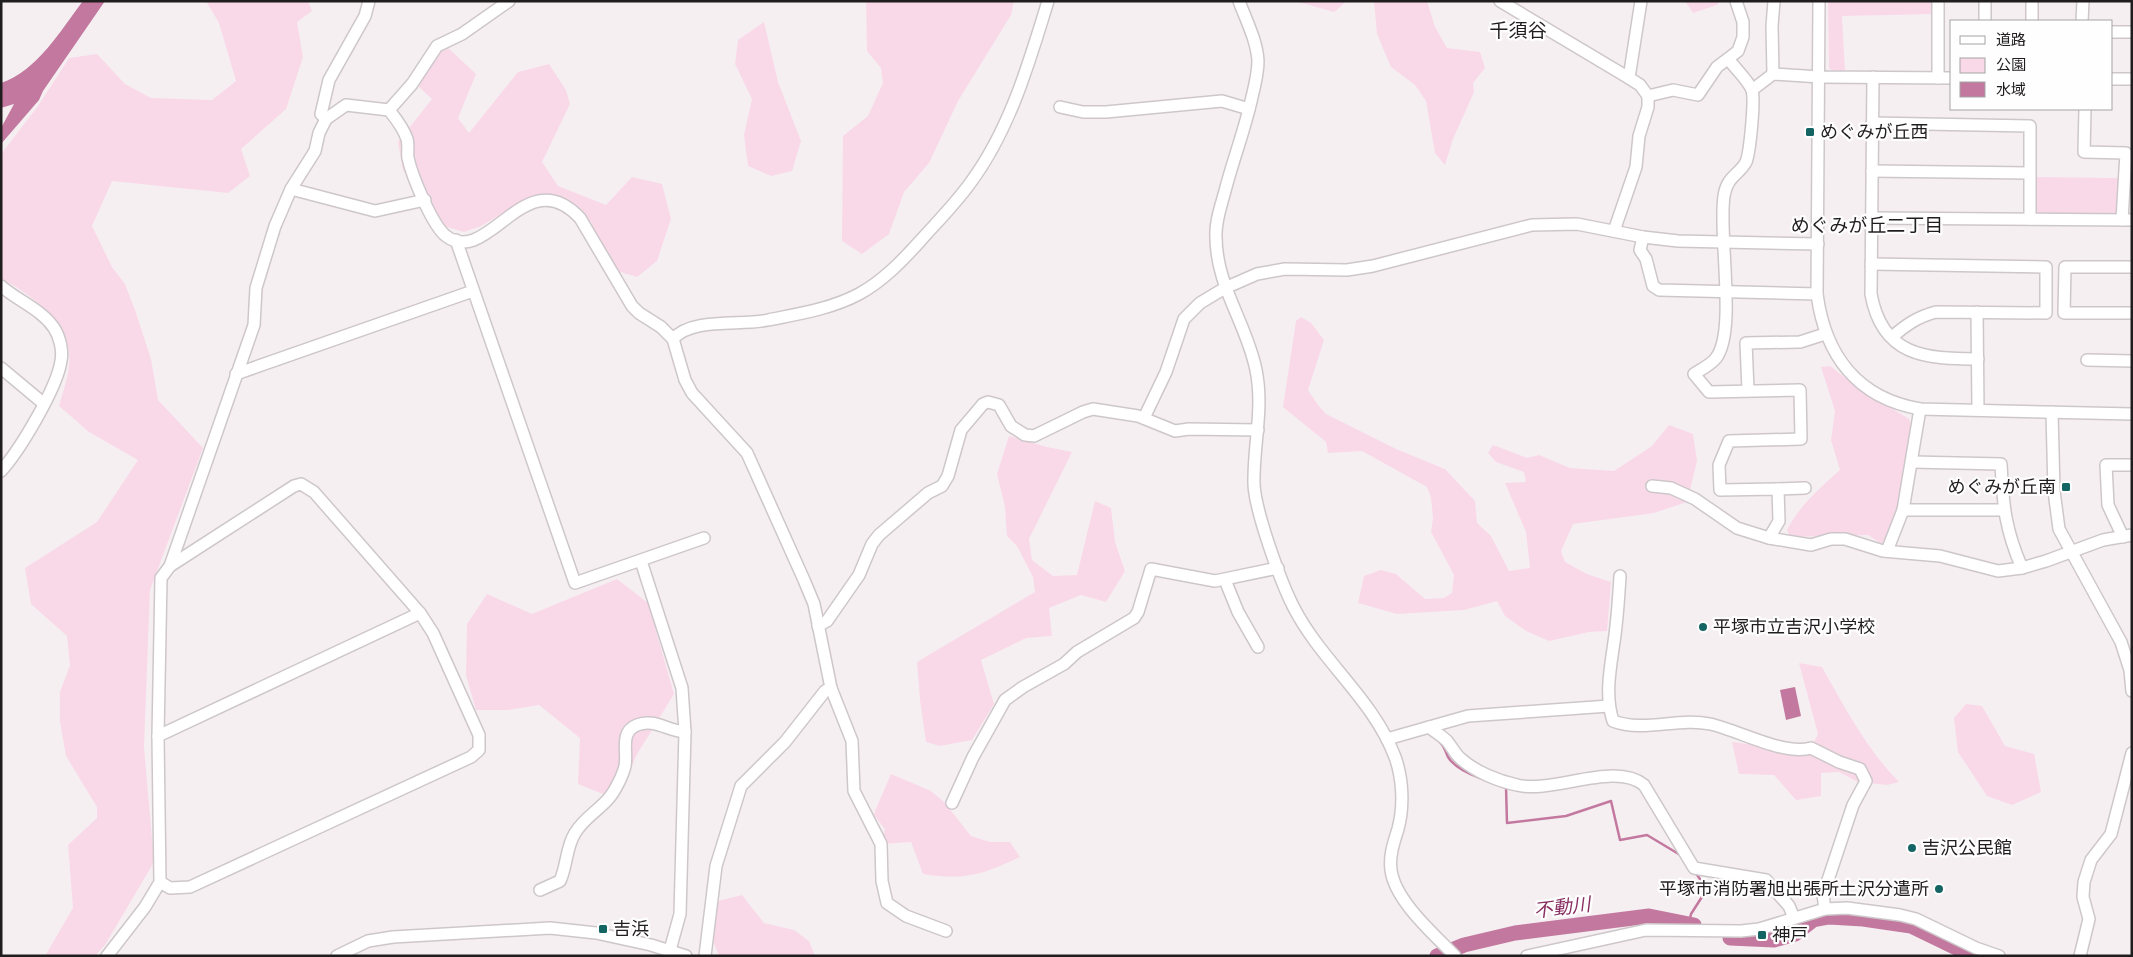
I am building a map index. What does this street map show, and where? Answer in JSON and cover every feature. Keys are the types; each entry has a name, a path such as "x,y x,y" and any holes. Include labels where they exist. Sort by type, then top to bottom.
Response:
{"street":[{"path":"326,119 322,114 329,80 365,16 369,1"},
{"path":"388,110 412,84 438,46 462,34 509,1"},
{"path":"673,339 679,332 708,324 746,324 804,313 837,303 870,288 889,272 948,210 985,160 1017,94 1035,47 1048,1"},
{"path":"1240,1 1253,38 1258,60 1249,109 1220,208 1215,236 1220,272 1256,369 1260,392 1254,488 1285,589 1299,616 1313,638 1368,706 1387,739 1396,761 1402,786 1399,826 1391,850 1390,870 1404,900 1455,956"},
{"path":"1500,1 1640,85 1648,96 1648,107 1639,136 1636,167 1614,231"},
{"path":"1629,78 1641,1"},
{"path":"1648,96 1673,90 1698,94 1718,67 1738,51 1743,37 1743,22 1736,1"},
{"path":"1773,74 1772,26 1774,1"},
{"path":"1819,1 1820,77 1817,294 1825,334 1841,361 1858,382 1874,394 1899,406 1920,409 2132,414"},
{"path":"1938,1 1938,78"},
{"path":"1985,1 1985,20"},
{"path":"2032,1 2032,20"},
{"path":"2082,20 2083,1"},
{"path":"2113,32 2132,32"},
{"path":"1729,60 1752,90 1751,142 1745,164 1733,175 1726,187 1723,242 1726,292 1724,329 1720,350 1715,359 1694,374 1709,392 1800,390 1801,439 1729,441 1719,465 1720,490 1805,488"},
{"path":"1752,90 1773,74 1820,77 1950,78"},
{"path":"1873,77 1871,294 1874,310 1892,337 1902,346 1920,355 1937,360 1978,359"},
{"path":"2113,79 2132,79"},
{"path":"325,100 346,105 388,110 402,127 408,140 408,158 432,219 448,237 456,240 472,240 484,235 521,207 537,200 560,202 570,207 580,218 632,306 639,313 661,327 673,339 685,380 692,393 747,453 814,604 831,688 852,741 854,791 881,844 882,881 887,903 906,916 946,931"},
{"path":"1060,107 1083,112 1106,112 1222,101 1249,109"},
{"path":"107,956 145,907 160,882 158,736 161,578 170,566 254,325 256,288 275,226 291,189 315,150 319,133 326,119 346,105"},
{"path":"1871,218 2127,220 2128,173 2126,153 2084,152 2085,110"},
{"path":"1872,123 2030,126 2030,219"},
{"path":"1872,171 2029,173"},
{"path":"291,189 375,211 425,200"},
{"path":"1144,418 1166,372 1184,319 1200,303 1225,288 1257,274 1284,269 1347,270 1373,266 1532,225 1577,224 1643,237 1723,242 1818,244"},
{"path":"1643,237 1640,250 1646,259 1653,286 1659,290 1817,294"},
{"path":"456,240 575,583 704,538"},
{"path":"1871,264 2046,267 2046,313 1936,312 1910,322 1892,337"},
{"path":"2132,267 2064,267 2064,313 2132,313"},
{"path":"1,286 16,299 42,314 55,330 60,344 62,359 58,376 10,461 1,471"},
{"path":"236,374 473,291"},
{"path":"1978,312 1978,410"},
{"path":"1748,390 1746,344 1800,342 1825,334"},
{"path":"2087,360 2132,361"},
{"path":"1,368 43,403"},
{"path":"818,626 827,622 859,575 872,544 879,535 928,493 942,486 948,476 961,430 982,404 988,402 999,405 1011,426 1025,435 1034,436 1082,412 1093,409 1144,418 1175,431 1189,429 1258,430"},
{"path":"1887,551 1903,510 1920,409"},
{"path":"2052,412 2055,511 2059,529 2121,642 2130,670 2132,691"},
{"path":"1912,462 2001,464 2003,510 2011,542 2022,568"},
{"path":"1652,486 1672,488 1695,499 1737,528 1769,538 1811,544 1831,539 1844,539 1887,551 1940,556 1998,571 2022,568 2103,540 2127,536 2108,505 2106,465 2132,465"},
{"path":"160,882 170,888 190,887 471,757 479,750 479,735 433,633 420,613 314,492 301,484 294,486 170,566"},
{"path":"1769,538 1778,521 1778,490"},
{"path":"1903,510 2003,510"},
{"path":"641,561 682,688 685,732 680,914 670,950"},
{"path":"952,803 973,757 1005,700 1023,686 1064,664 1078,652 1134,618 1138,612 1151,570 1204,580 1225,580 1278,568"},
{"path":"1620,576 1609,676 1609,706 1613,721 1622,724 1708,724 1789,748 1804,750 1811,748 1839,762 1860,769 1866,781 1853,805 1823,894 1825,909"},
{"path":"1225,580 1238,612 1258,647"},
{"path":"158,736 420,613"},
{"path":"705,956 716,866 741,786 749,776 766,764 825,691 831,688"},
{"path":"1387,739 1468,716 1609,706"},
{"path":"540,890 560,881 566,870 573,836 582,821 610,797 625,766 625,736 631,728 648,723 660,724 673,731 685,732"},
{"path":"1429,726 1447,741 1459,758 1473,768 1516,785 1534,788 1606,777 1636,778 1644,785 1694,868 1766,880 1789,906 1794,918"},
{"path":"2080,956 2088,919 2083,897 2084,882 2091,860 2111,834 2132,753"},
{"path":"1527,956 1646,930 1741,931 1825,909 1847,908 1900,914 1996,955"},
{"path":"337,956 368,941 393,937 550,928 596,933 670,950 686,956"}],"green space":[{"path":"206,1 308,1 312,11 297,22 303,57 286,109 241,149 250,176 228,193 112,181 92,226 112,267 125,284 135,310 151,359 158,400 203,448 150,590 144,747 154,862 105,945 95,956 45,956 73,908 68,845 97,818 97,807 66,756 60,722 60,692 70,665 67,636 31,604 25,568 97,522 138,460 89,432 59,406 69,361 68,346 64,336 58,325 41,306 21,290 1,279 1,154 38,106 69,58 97,54 125,84 151,98 212,100 236,81 219,23"},
{"path":"866,1 1014,1 1011,15 958,101 929,163 904,192 889,234 862,254 842,241 843,136 868,116 883,83 881,68 867,51"},
{"path":"1295,1 1347,1 1334,12"},
{"path":"1374,1 1427,1 1435,27 1447,48 1480,52 1485,68 1473,83 1474,92 1453,139 1445,165 1435,153 1426,101 1415,85 1391,67 1377,34"},
{"path":"1685,1 1720,1 1717,5 1693,13"},
{"path":"1828,1 1933,1 1934,14 1842,16 1845,72 1834,72 1829,68"},
{"path":"764,22 778,82 801,141 792,171 771,176 748,166 744,135 752,99 735,64 738,40"},
{"path":"446,46 476,74 458,118 469,133 518,72 549,64 566,90 570,104 542,162 558,186 606,205 632,177 662,184 671,219 657,261 637,277 607,268 591,222 551,195 527,199 481,226 464,232 444,226 403,170 398,142 432,99 419,87 432,52"},
{"path":"2035,177 2119,178 2118,211 2114,215 2039,215 2035,210"},
{"path":"1301,317 1311,323 1324,340 1308,390 1318,405 1326,414 1396,449 1445,469 1475,501 1477,523 1491,536 1509,571 1530,568 1526,532 1505,483 1526,482 1524,472 1496,462 1488,453 1493,445 1527,458 1539,455 1570,468 1614,471 1652,446 1669,425 1693,434 1697,461 1687,502 1654,513 1573,524 1561,551 1565,562 1587,574 1611,582 1607,631 1589,632 1549,641 1526,631 1505,616 1497,601 1464,610 1397,614 1358,603 1364,576 1381,570 1396,574 1425,599 1444,598 1452,593 1454,575 1431,532 1433,518 1431,498 1427,487 1362,451 1328,453 1326,442 1283,407 1296,321"},
{"path":"1830,366 1861,390 1909,419 1913,432 1899,506 1882,544 1868,535 1790,537 1787,530 1804,505 1840,470 1831,440 1835,411 1821,367"},
{"path":"1009,436 1072,452 1029,539 1032,560 1053,576 1077,575 1095,501 1111,508 1115,542 1125,571 1106,602 1081,595 1049,608 1052,636 1026,638 981,660 994,704 972,740 940,746 926,742 917,662 1035,592 1033,577 1017,546 1007,536 1005,507 997,474"},
{"path":"617,579 648,603 674,694 636,756 625,783 613,798 578,784 580,738 539,705 508,710 476,710 466,675 467,624 487,594 532,614"},
{"path":"1799,663 1822,667 1866,741 1899,782 1887,785 1858,782 1839,772 1821,773 1821,796 1796,800 1774,775 1739,774 1732,742 1809,752 1818,734"},
{"path":"1966,704 1982,706 2005,746 2034,754 2041,792 2012,805 1987,796 1958,752 1954,718"},
{"path":"891,774 931,791 944,802 971,836 990,842 1010,842 1020,857 984,872 962,876 951,877 923,874 911,842 881,844 885,829 874,815"},
{"path":"742,895 764,923 794,930 809,941 815,956 719,956 712,938 718,901"}],"water":[{"path":"83,1 105,1 43,91 39,100 1,144 1,128 14,104 1,108 1,83 26,69 37,59 57,37"},
{"path":"1795,687 1801,716 1786,720 1780,690"}],"waterway":[{"path":"1440,742 1454,764 1480,778"},
{"path":"1506,787 1507,823 1566,816 1611,801 1620,840 1647,835 1682,856"},
{"path":"1689,923 1691,914 1707,889 1695,872"},
{"name":"不動川","path":"1437,956 1464,945 1515,933 1649,916 1694,925"},
{"name":"不動川","path":"1730,938 1774,940 1795,934 1813,920 1829,917 1863,919 1911,926 1973,956"}],"place":[{"name":"めぐみが丘西","path":"1810,132"},
{"name":"めぐみが丘南","path":"2066,487"},
{"name":"平塚市立吉沢小学校","path":"1703,627"},
{"name":"吉沢公民館","path":"1912,848"},
{"name":"平塚市消防署旭出張所土沢分遣所","path":"1939,889"},
{"name":"吉浜","path":"603,929"},
{"name":"神戸","path":"1762,935"}],"district":[{"name":"千須谷","path":"1518,30"},
{"name":"めぐみが丘二丁目","path":"1867,225"}]}
